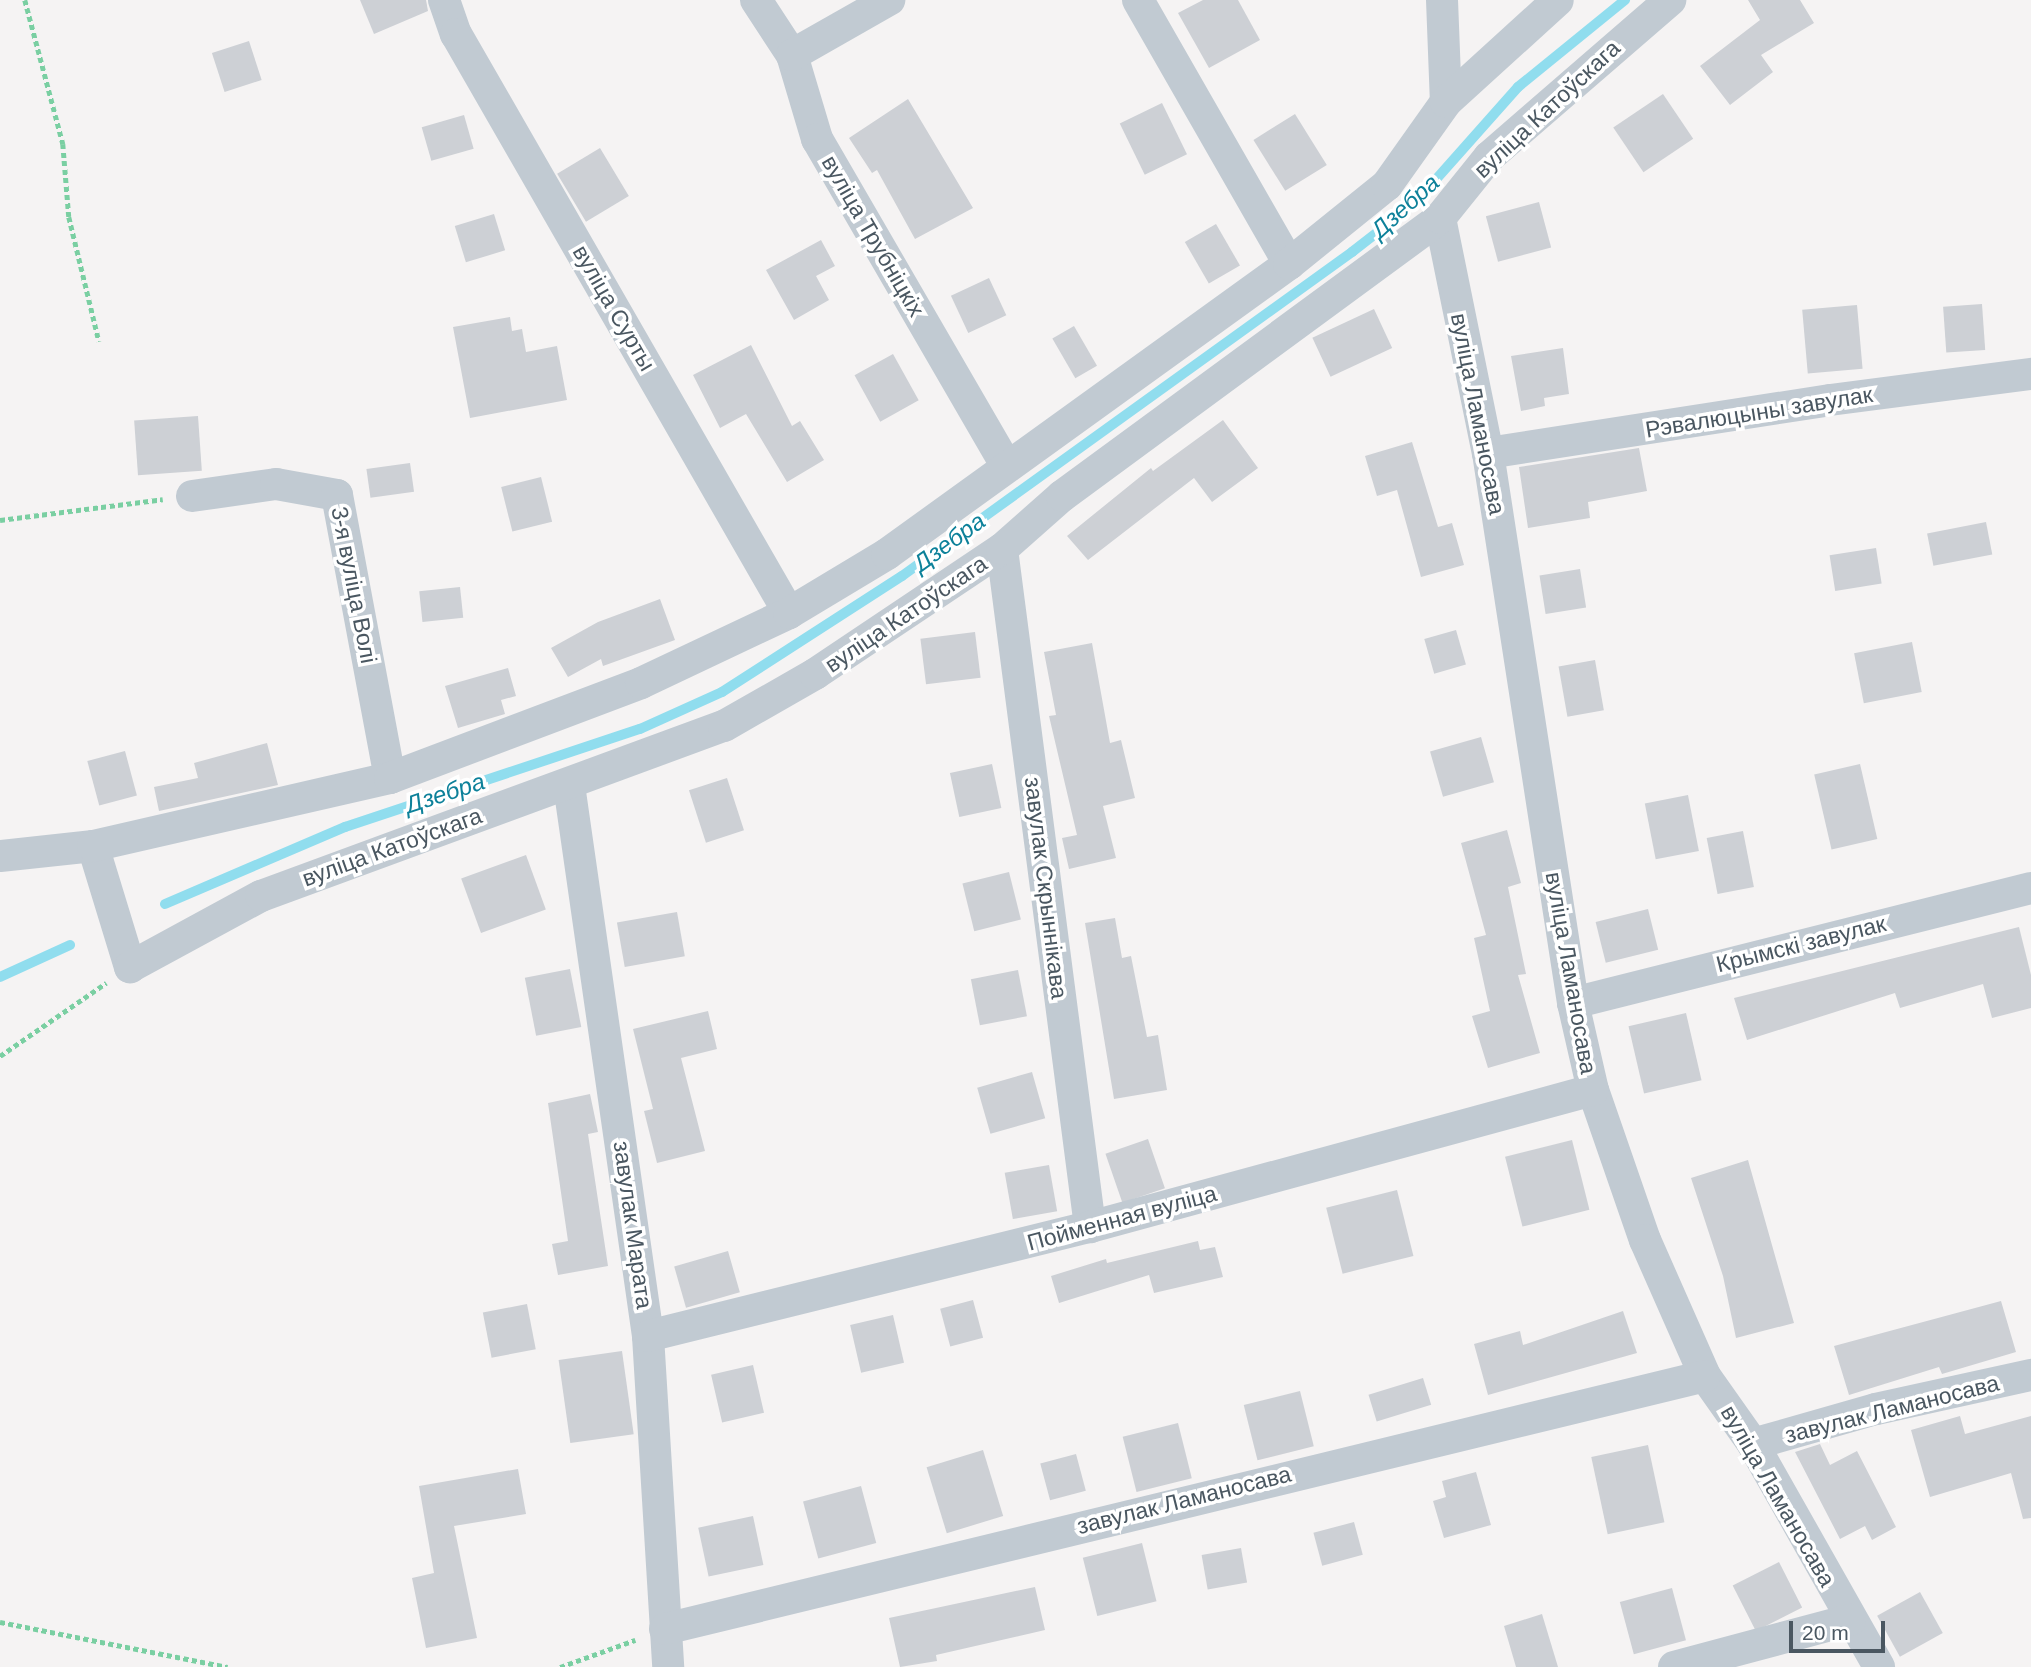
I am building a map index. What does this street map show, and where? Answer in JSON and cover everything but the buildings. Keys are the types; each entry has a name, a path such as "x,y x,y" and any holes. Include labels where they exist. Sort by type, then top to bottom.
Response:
{"street":[{"name":"вуліца Сурты","path":"444,0 456,34 789,613"},
{"name":"вуліца Трубніцкіх","path":"756,0 792,55 817,139 1006,465"},
{"path":"792,55 889,0"},
{"path":"1139,0 1289,264"},
{"path":"1442,0 1446,102"},
{"path":"0,856 93,846 390,778 641,683 789,613 887,554 1006,465 1289,264 1387,185 1446,102 1559,0"},
{"name":"вуліца Катоўскага","path":"130,967 261,896 408,839 569,785 724,726 815,674 1002,549 1062,496 1440,218 1489,157 1670,0"},
{"name":"вуліца Ламаносава","path":"1440,218 1488,453 1573,1003 1593,1090 1645,1240 1704,1376 1753,1444 1850,1620 1879,1667"},
{"name":"Рэвалюцыны завулак","path":"1488,453 1830,400 2031,374"},
{"name":"3-я вуліца Волі","path":"192,496 276,484 337,495 390,778"},
{"name":"завулак Скрыннікава","path":"1002,549 1090,1227"},
{"name":"завулак Марата","path":"569,785 648,1336 668,1667"},
{"path":"93,846 130,967"},
{"name":"Крымскі завулак","path":"1573,1003 2031,888"},
{"name":"Пойменная вуліца","path":"648,1336 1090,1227 1593,1090"},
{"name":"завулак Ламаносава","path":"1753,1444 1876,1409 2031,1375"},
{"name":"завулак Ламаносава","path":"665,1629 1704,1376"},
{"path":"1674,1667 1850,1620"}],"path":[{"path":"24,0 63,144 69,217 99,341"},
{"path":"0,520 192,496"},
{"path":"0,1056 130,967"},
{"path":"0,1622 228,1667"},
{"path":"560,1667 665,1629"}],"waterway":[{"name":"Дзебра","path":"165,904 345,827 640,729 722,692 902,576 1352,252 1415,203 1518,87 1625,0"},
{"name":"Дзебра","path":"0,977 70,945"}]}
